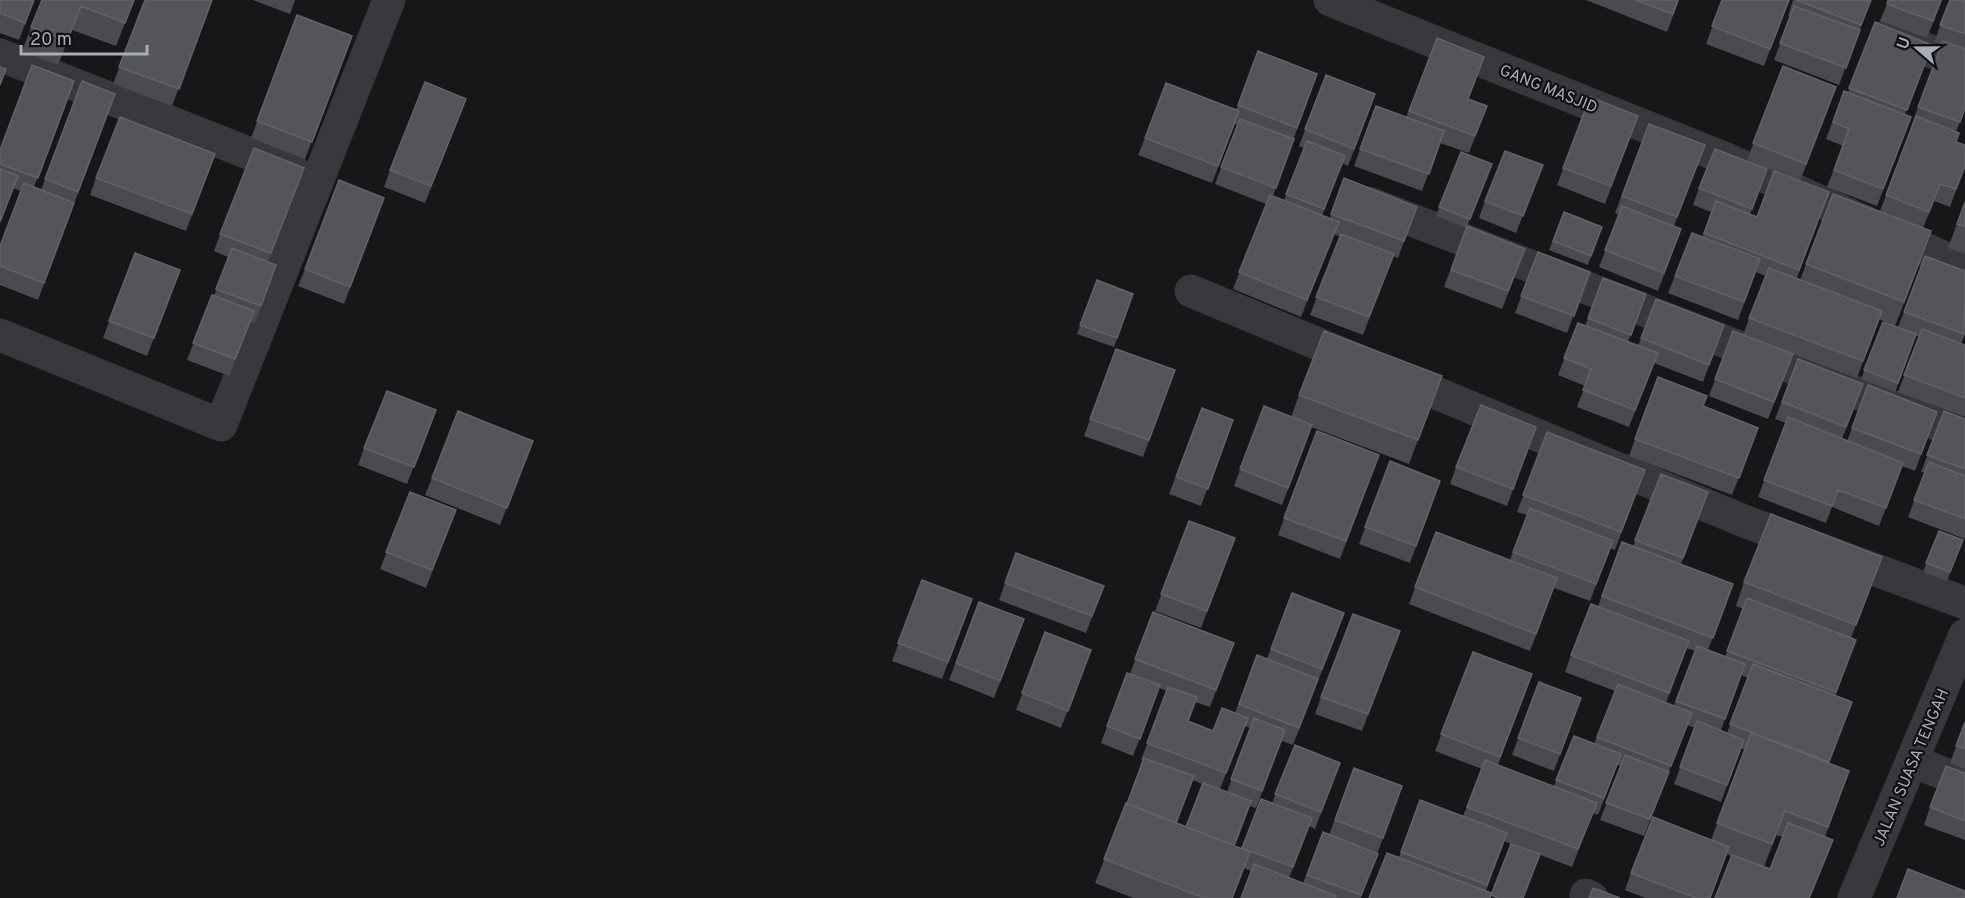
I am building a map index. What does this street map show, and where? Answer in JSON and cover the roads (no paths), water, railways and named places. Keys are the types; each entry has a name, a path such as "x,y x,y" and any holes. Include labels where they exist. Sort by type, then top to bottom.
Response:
{"street":[{"path":"0,335 221,425 389,0"},
{"name":"GANG MASJID","path":"1330,0 1724,158 1965,267"},
{"path":"1884,31 1965,66"},
{"path":"0,55 318,181"},
{"path":"1351,196 1965,435"},
{"path":"1191,291 1744,521 1965,603"},
{"name":"JALAN SUASA TENGAH","path":"1854,898 1963,645"},
{"path":"1912,761 1965,782"}]}
